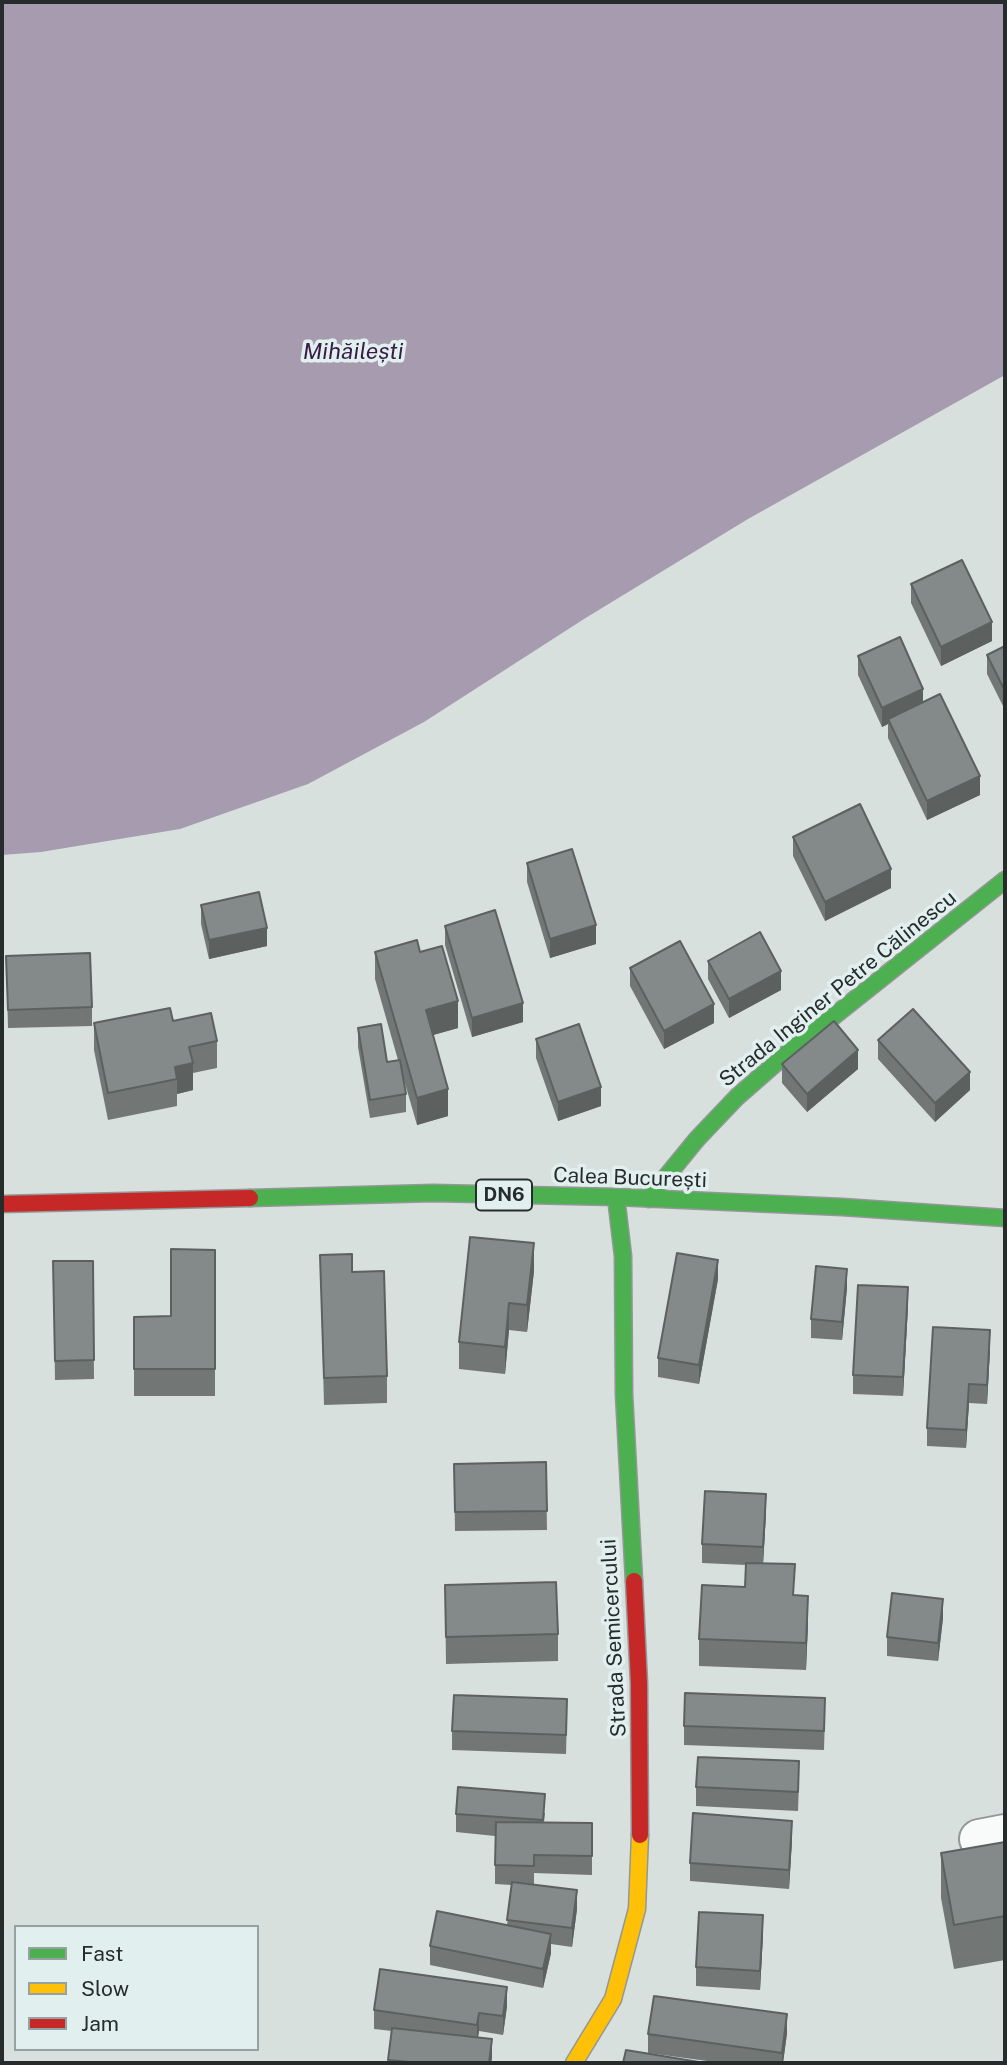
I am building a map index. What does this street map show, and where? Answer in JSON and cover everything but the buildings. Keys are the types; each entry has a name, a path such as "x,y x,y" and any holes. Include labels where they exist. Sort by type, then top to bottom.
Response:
{"street":[{"name":"Strada Inginer Petre Călinescu","path":"648,1199 697,1139 737,1097 785,1055 1005,880"},
{"name":"Calea București","path":"2,1204 433,1193 617,1197 842,1207 1005,1218"},
{"name":"Strada Semicercului","path":"574,2063 613,1998 637,1909 641,1810 639,1684 624,1394 623,1256 617,1197"}],"water":[{"name":"Mihăilești","path":"2,2 1005,2 1005,375 748,519 584,619 424,722 308,784 180,829 41,852 2,855"}],"traffic: fast":[{"path":"648,1199 697,1139 737,1097 785,1055 1005,880"},
{"path":"250,1198 433,1193 616,1197 842,1207 1005,1218"},
{"path":"616,1197 623,1256 624,1394 634,1581"}],"traffic: slow":[{"path":"574,2063 613,1999 637,1909 640,1835"}],"traffic: jam":[{"path":"2,1204 250,1198"},
{"path":"634,1581 639,1683 640,1835"}]}
